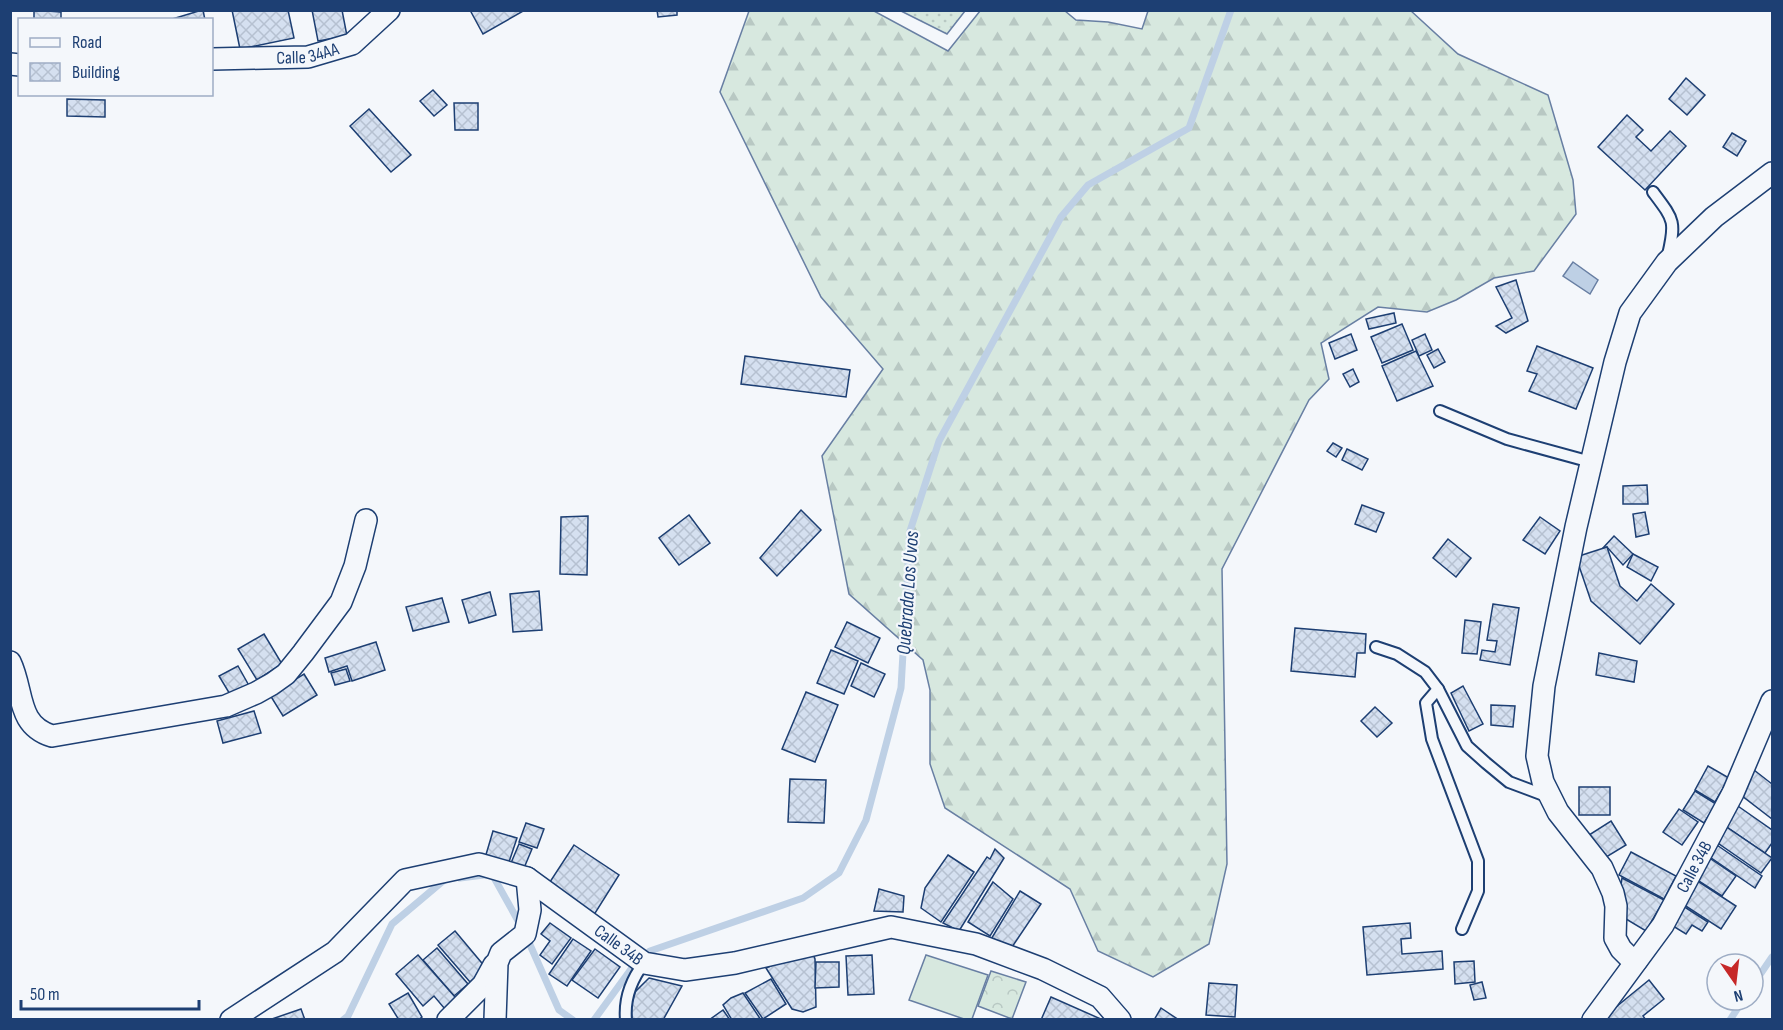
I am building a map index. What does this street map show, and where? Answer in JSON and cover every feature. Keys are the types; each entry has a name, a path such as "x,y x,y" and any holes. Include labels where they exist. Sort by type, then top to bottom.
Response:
{"street":[{"name":"Calle 34AA","path":"213,59 308,57 352,44 389,10"},
{"path":"1637,960 1628,956 1621,949 1616,938 1616,906 1602,868 1558,812 1550,797 1537,756 1544,686 1576,527 1615,362 1630,313 1667,262 1714,217 1773,173"},
{"path":"10,662 26,716 38,731 52,736 226,706 242,700 286,674 341,602 355,566 366,520"},
{"name":"Calle 34B","path":"1593,1020 1663,925 1733,793 1773,702"},
{"name":"Calle 34B","path":"231,1020 335,952 405,880 479,864 527,878 639,960 685,970 715,966 891,927 976,944 1042,969 1100,997 1120,1020"},
{"path":"495,1020 497,963 501,953 525,934 531,910 527,878"},
{"path":"448,1020 483,985 491,969 497,963"}],"lane":[{"path":"1653,192 1669,214 1674,231 1667,262"},
{"path":"1440,411 1507,439 1591,462"},
{"path":"1376,647 1397,654 1425,672 1438,689 1467,746 1509,782 1550,797"},
{"path":"1438,689 1426,703 1432,739 1478,861 1478,891 1462,929"},
{"path":"626,1020 628,992 639,960"}],"green space":[{"path":"1410,10 1458,54 1548,95 1573,180 1576,214 1534,271 1494,278 1456,300 1427,312 1378,307 1321,343 1329,379 1309,400 1222,569 1227,864 1209,944 1153,977 1098,951 1070,889 945,808 930,764 930,690 923,660 849,594 822,456 883,369 821,297 720,92 749,11 874,11 948,51 980,11 1065,11 1076,20 1108,22 1142,29 1148,11"},
{"path":"901,11 965,11 947,34"},
{"path":"926,955 988,975 972,1019 964,1019 909,1000"},
{"path":"991,971 1026,982 1012,1019 978,1006"}],"water":[{"path":"1573,262 1598,280 1590,294 1563,276"}],"building":[{"path":"34,10 61,12 61,18 34,18"},
{"path":"202,10 205,18 176,18"},
{"path":"232,10 288,10 294,38 240,49"},
{"path":"312,10 342,10 347,36 318,41"},
{"path":"470,10 525,10 483,34"},
{"path":"657,10 677,10 677,15 658,17"},
{"path":"1686,78 1705,95 1687,115 1669,99"},
{"path":"433,90 447,105 434,116 420,101"},
{"path":"67,99 105,100 105,117 67,116"},
{"path":"454,103 478,103 478,130 455,130"},
{"path":"369,109 411,155 391,172 350,126"},
{"path":"1627,115 1643,130 1636,137 1651,151 1670,131 1686,146 1645,190 1598,147"},
{"path":"1732,133 1746,141 1737,156 1723,147"},
{"path":"1516,280 1528,321 1506,333 1496,326 1512,318 1496,287"},
{"path":"1394,313 1396,323 1369,329 1366,319"},
{"path":"1402,324 1413,350 1382,363 1371,337"},
{"path":"1351,334 1357,350 1335,359 1329,343"},
{"path":"1425,334 1432,350 1419,356 1412,340"},
{"path":"1537,346 1593,368 1576,409 1529,391 1537,374 1527,371"},
{"path":"1438,349 1445,362 1434,368 1427,355"},
{"path":"1416,351 1433,386 1397,401 1382,366"},
{"path":"745,356 850,370 846,397 741,384"},
{"path":"1353,369 1359,382 1350,387 1343,374"},
{"path":"1333,443 1342,448 1336,457 1327,451"},
{"path":"1347,449 1368,459 1362,470 1342,460"},
{"path":"1647,485 1648,504 1623,504 1623,486"},
{"path":"1362,505 1384,513 1376,532 1355,524"},
{"path":"801,510 821,530 777,576 760,558"},
{"path":"1645,512 1649,534 1636,537 1633,514"},
{"path":"689,515 710,543 679,565 659,538"},
{"path":"588,516 587,575 560,574 561,517"},
{"path":"1540,517 1560,531 1545,554 1523,540"},
{"path":"1614,536 1633,554 1623,565 1607,547 1603,548"},
{"path":"1448,539 1471,558 1456,577 1433,558"},
{"path":"1607,547 1620,586 1637,601 1651,584 1674,604 1640,644 1591,601 1576,557"},
{"path":"1633,554 1658,567 1651,581 1627,567"},
{"path":"539,591 542,630 513,632 510,594"},
{"path":"490,592 496,615 469,623 462,600"},
{"path":"442,598 449,622 413,631 406,607"},
{"path":"1493,604 1519,608 1510,665 1480,660 1482,650 1495,652 1497,641 1487,640"},
{"path":"1465,620 1481,622 1477,654 1462,653"},
{"path":"847,622 880,638 868,663 835,647"},
{"path":"1295,628 1366,634 1365,653 1357,653 1355,677 1291,671"},
{"path":"264,634 282,664 257,680 238,649"},
{"path":"376,642 385,670 352,681 347,666 329,672 325,658"},
{"path":"831,650 858,661 844,694 817,683"},
{"path":"1599,653 1637,661 1634,682 1596,675"},
{"path":"861,663 885,674 874,697 851,686"},
{"path":"238,666 252,691 234,701 219,676"},
{"path":"346,669 350,681 335,685 331,673"},
{"path":"304,674 317,695 283,716 270,695"},
{"path":"1463,686 1483,724 1469,731 1451,693"},
{"path":"806,692 838,705 815,762 782,749"},
{"path":"1491,705 1515,706 1513,727 1491,725"},
{"path":"1375,707 1392,723 1377,737 1361,721"},
{"path":"254,711 261,733 223,743 217,721"},
{"path":"1708,766 1729,778 1715,802 1695,790"},
{"path":"1754,770 1772,784 1772,819 1737,792"},
{"path":"790,779 826,780 824,823 788,822"},
{"path":"1579,787 1610,787 1610,815 1579,815"},
{"path":"1695,791 1716,804 1704,823 1683,810"},
{"path":"1735,804 1772,830 1772,843 1765,853 1721,823"},
{"path":"1679,809 1698,822 1682,845 1663,832"},
{"path":"1611,821 1626,845 1603,859 1589,835"},
{"path":"526,823 544,829 537,848 519,842"},
{"path":"1722,824 1772,858 1761,873 1712,839"},
{"path":"493,831 517,838 508,865 485,858"},
{"path":"1711,841 1762,876 1755,888 1704,853"},
{"path":"519,844 532,849 524,868 511,863"},
{"path":"574,845 619,875 592,918 546,888"},
{"path":"995,849 1004,858 959,931 943,923 987,857 990,859"},
{"path":"1631,852 1676,876 1664,899 1619,875"},
{"path":"948,855 974,872 941,922 921,908 925,888"},
{"path":"1705,855 1736,876 1722,896 1691,876"},
{"path":"1622,878 1664,900 1646,931 1621,916 1618,906"},
{"path":"1693,878 1736,906 1721,929 1678,901"},
{"path":"993,882 1013,899 990,936 968,922"},
{"path":"879,889 904,896 903,912 874,911"},
{"path":"1020,891 1041,904 1010,950 990,941"},
{"path":"1680,904 1708,922 1702,931 1692,925 1686,934 1668,923"},
{"path":"550,923 571,938 552,964 540,955 550,941 541,934"},
{"path":"1410,923 1411,938 1401,939 1402,954 1442,951 1443,969 1367,975 1363,927"},
{"path":"455,931 486,968 470,982 438,945"},
{"path":"573,939 591,951 567,986 549,974"},
{"path":"437,948 468,984 454,996 423,960"},
{"path":"811,948 815,959 816,1007 803,1012 792,1009 766,968"},
{"path":"595,949 620,967 598,998 572,980"},
{"path":"418,955 462,1005 450,1015 434,996 423,1006 396,974"},
{"path":"872,955 874,994 848,995 846,956"},
{"path":"1474,961 1475,982 1455,984 1454,962"},
{"path":"816,962 839,962 839,987 815,988"},
{"path":"649,978 682,986 663,1020 632,1020 631,1007 635,992"},
{"path":"771,979 786,1004 763,1019 745,993"},
{"path":"1649,980 1664,999 1643,1016 1646,1020 1600,1020"},
{"path":"1482,982 1486,998 1474,1000 1470,985"},
{"path":"1209,983 1237,985 1235,1017 1206,1015"},
{"path":"408,993 422,1017 418,1020 399,1020 389,1004"},
{"path":"743,993 761,1020 732,1020 723,1005 731,998"},
{"path":"1051,997 1103,1020 1041,1020"},
{"path":"1161,1008 1179,1020 1154,1020"},
{"path":"301,1009 305,1020 269,1020"},
{"path":"723,1010 730,1020 709,1020"}],"waterway":[{"name":"Quebrada Los Uvos","path":"594,1020 634,965 650,951 803,898 839,873 866,820 901,688 910,531 939,441 1061,217 1088,185 1189,128 1231,10"},
{"path":"460,878 492,874 522,928"},
{"path":"343,1020 348,1016 392,924 443,881"},
{"path":"527,938 559,1010 573,1020"},
{"path":"1765,967 1772,957"},
{"path":"1730,1020 1735,1012"}]}
